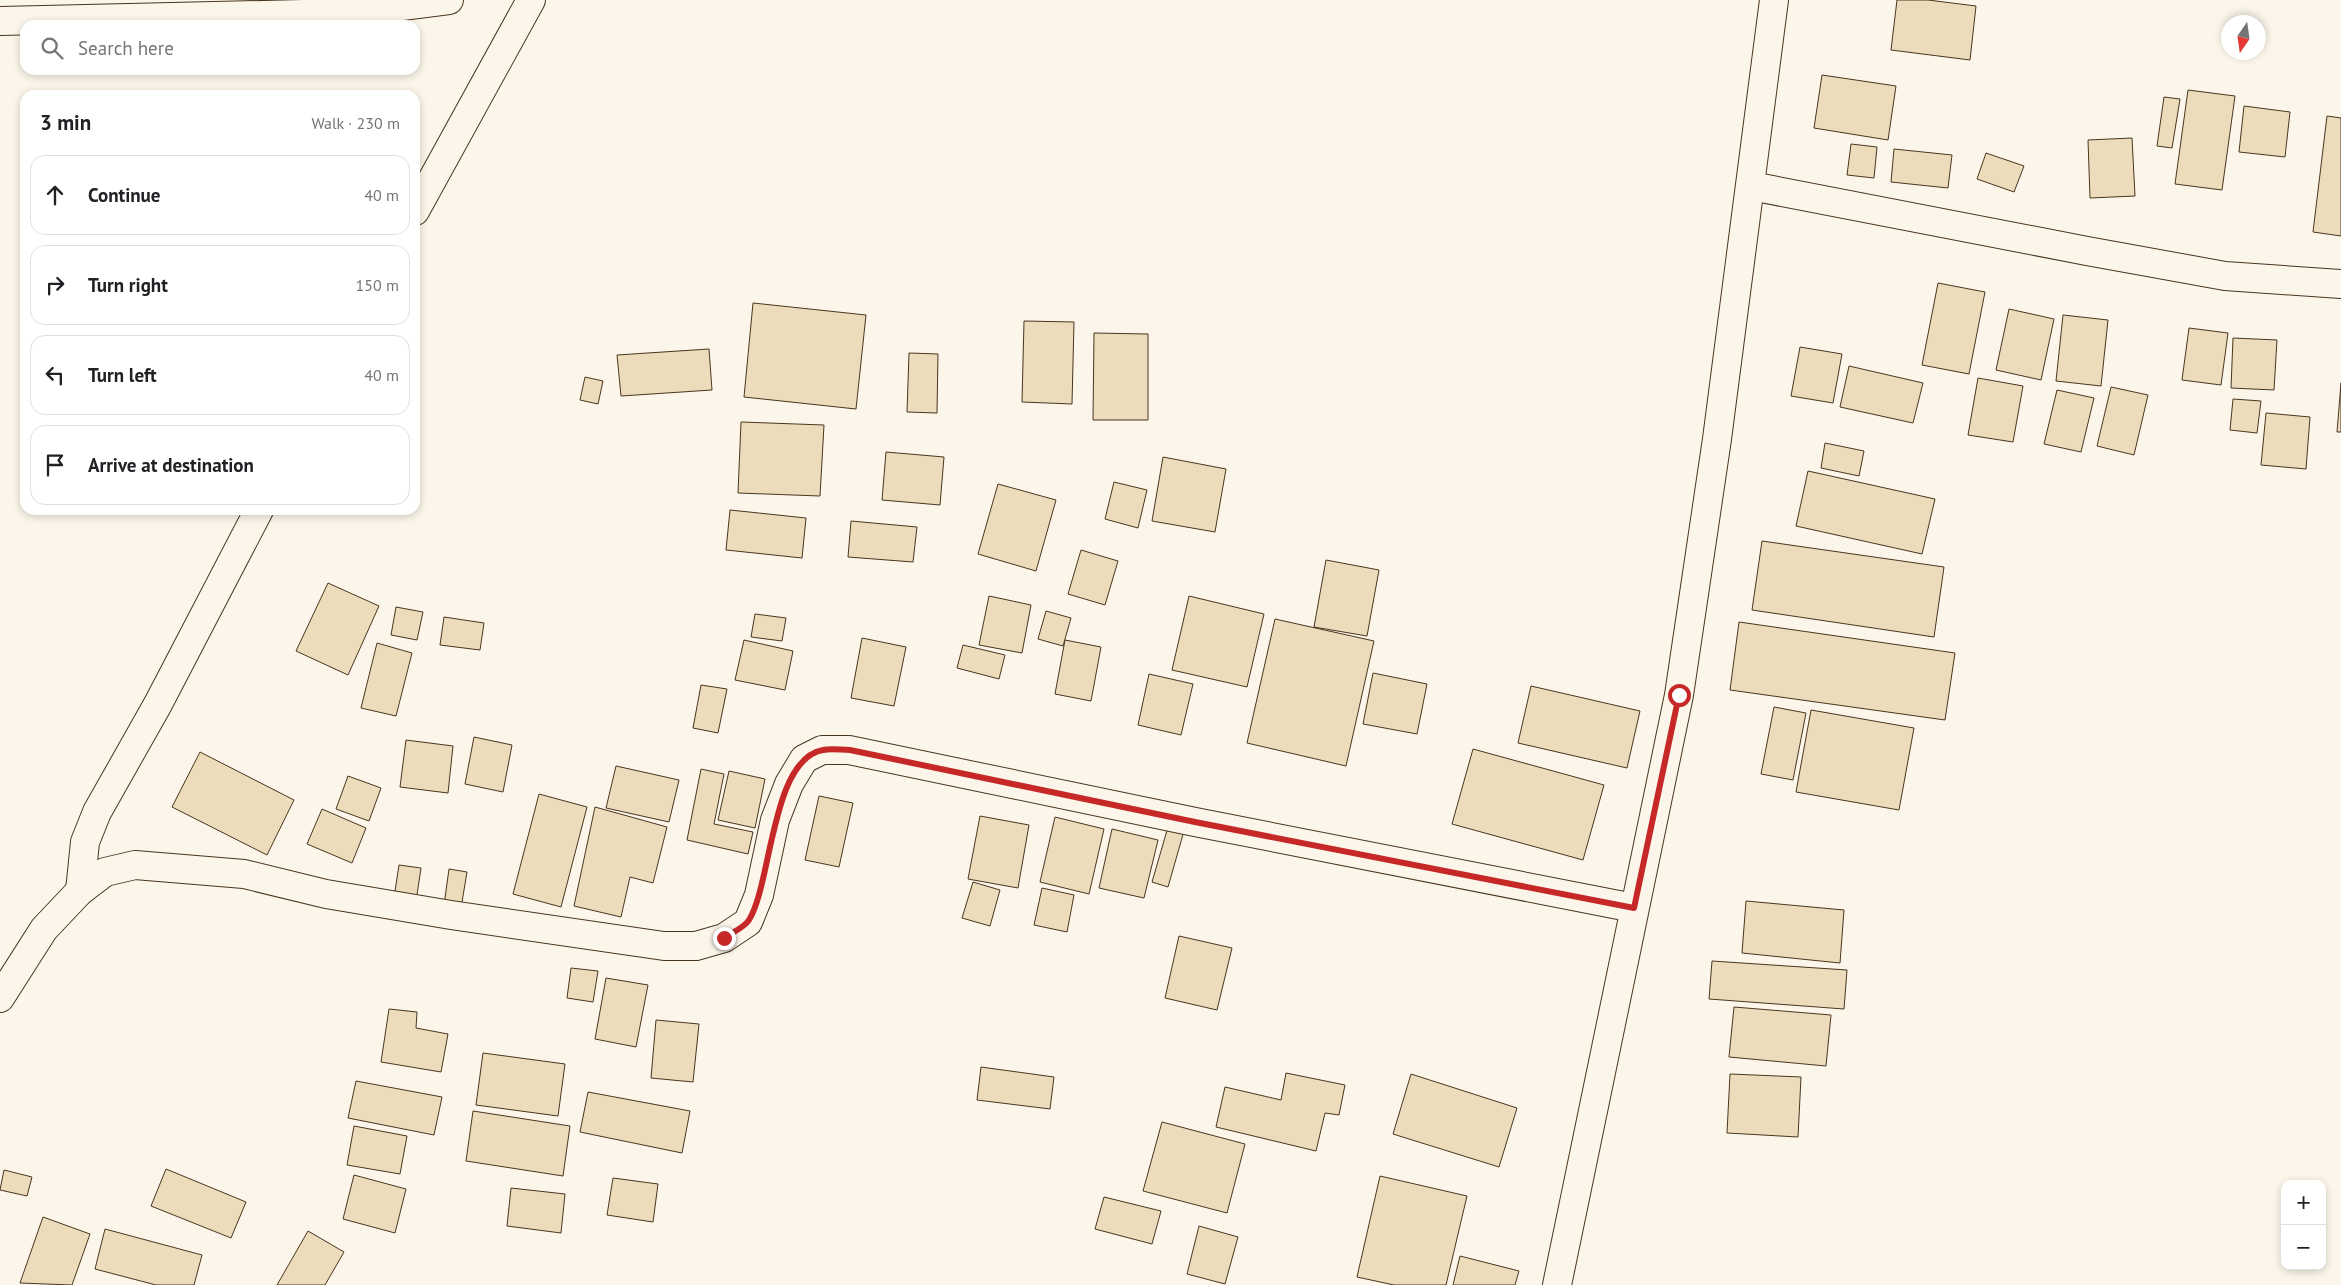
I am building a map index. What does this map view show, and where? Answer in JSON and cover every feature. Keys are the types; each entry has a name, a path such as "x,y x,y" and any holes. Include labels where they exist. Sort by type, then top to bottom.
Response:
{"street":[{"path":"43,20 347,13 449,0"},
{"path":"420,202 531,0"},
{"path":"1557,1285 1679,695 1751,186 1774,0"},
{"path":"0,21 20,21"},
{"path":"1751,186 2225,276 2341,284"},
{"path":"80,891 85,842 97,812 158,704 256,515"},
{"path":"0,998 44,929 80,891 106,872 135,864 244,874 326,894 451,915 664,946 696,946 724,938 748,922 759,895 775,820 789,784 804,759 822,750 850,750 1195,822 1634,908"}],"building":[{"path":"1897,0 1928,0 1976,6 1970,60 1891,50"},
{"path":"1822,75 1896,86 1888,140 1814,128"},
{"path":"2188,90 2235,96 2222,190 2175,184"},
{"path":"2164,97 2180,99 2172,148 2157,146"},
{"path":"2244,106 2290,112 2285,157 2239,152"},
{"path":"2327,116 2341,118 2341,236 2313,232"},
{"path":"2132,138 2135,196 2090,198 2088,140"},
{"path":"1851,144 1877,147 1874,178 1847,175"},
{"path":"1894,149 1952,155 1948,188 1891,182"},
{"path":"1986,153 2024,166 2014,192 1977,179"},
{"path":"1938,283 1985,292 1969,374 1922,365"},
{"path":"753,303 866,315 856,409 744,397"},
{"path":"2009,309 2054,319 2041,380 1996,370"},
{"path":"2063,315 2108,320 2101,386 2056,381"},
{"path":"1024,321 1074,322 1072,404 1022,402"},
{"path":"2189,328 2228,333 2221,385 2182,380"},
{"path":"1094,333 1148,334 1148,420 1093,420"},
{"path":"2233,338 2277,340 2274,390 2231,388"},
{"path":"1800,347 1842,354 1833,403 1791,396"},
{"path":"709,349 712,390 621,396 617,355"},
{"path":"909,353 938,354 937,413 907,412"},
{"path":"1849,366 1923,383 1913,423 1840,407"},
{"path":"585,377 603,381 598,404 580,400"},
{"path":"1978,378 2023,386 2013,442 1968,435"},
{"path":"2341,383 2341,432 2337,432"},
{"path":"2111,387 2148,395 2134,455 2097,446"},
{"path":"2057,390 2094,398 2081,452 2044,444"},
{"path":"2233,399 2261,401 2257,433 2230,430"},
{"path":"2266,413 2310,417 2306,469 2261,465"},
{"path":"741,422 824,425 820,496 738,493"},
{"path":"1825,443 1864,451 1859,476 1821,468"},
{"path":"886,452 944,457 940,505 882,500"},
{"path":"1163,457 1226,469 1215,532 1152,521"},
{"path":"1808,471 1935,499 1922,554 1796,526"},
{"path":"1114,482 1147,490 1138,528 1105,519"},
{"path":"998,484 1056,500 1036,571 978,554"},
{"path":"730,510 806,518 802,558 726,550"},
{"path":"851,521 917,527 913,562 848,557"},
{"path":"1762,541 1944,567 1934,637 1752,610"},
{"path":"1081,550 1118,561 1105,605 1068,594"},
{"path":"1326,560 1379,570 1367,636 1314,627"},
{"path":"328,583 379,606 348,675 296,651"},
{"path":"989,596 1031,605 1022,653 979,645"},
{"path":"1189,596 1264,614 1247,687 1172,670"},
{"path":"396,607 423,612 417,640 391,635"},
{"path":"1046,611 1071,618 1063,646 1038,639"},
{"path":"755,614 786,618 782,641 751,637"},
{"path":"444,617 484,623 480,650 440,645"},
{"path":"1275,619 1374,641 1346,766 1247,743"},
{"path":"1739,622 1955,653 1945,720 1730,690"},
{"path":"862,638 906,647 894,706 851,698"},
{"path":"744,640 793,651 785,690 735,680"},
{"path":"1065,640 1101,647 1091,701 1055,694"},
{"path":"377,643 412,653 396,716 361,708"},
{"path":"963,645 1005,655 999,679 957,668"},
{"path":"1373,673 1427,684 1417,734 1363,724"},
{"path":"1149,674 1193,684 1181,735 1138,725"},
{"path":"701,685 727,689 718,733 693,728"},
{"path":"1531,686 1640,711 1627,768 1518,743"},
{"path":"1774,707 1806,713 1793,780 1761,774"},
{"path":"1811,710 1914,728 1899,810 1796,792"},
{"path":"474,737 512,745 503,792 465,784"},
{"path":"406,740 453,746 448,793 400,787"},
{"path":"1473,749 1604,785 1583,860 1452,824"},
{"path":"200,752 294,800 267,855 172,807"},
{"path":"616,766 679,780 669,822 606,808"},
{"path":"701,769 724,774 714,824 753,832 748,854 687,840"},
{"path":"729,771 765,779 755,828 718,820"},
{"path":"348,776 381,788 369,821 336,809"},
{"path":"539,794 587,807 561,907 513,894"},
{"path":"819,796 853,803 839,867 805,860"},
{"path":"595,807 667,827 653,883 630,877 621,917 574,906"},
{"path":"322,809 366,828 352,863 307,844"},
{"path":"980,816 1029,825 1018,888 968,879"},
{"path":"1055,817 1104,829 1089,894 1040,882"},
{"path":"1168,827 1184,831 1168,887 1152,882"},
{"path":"1112,829 1158,840 1144,898 1099,888"},
{"path":"399,865 421,868 415,908 393,904"},
{"path":"449,869 467,872 461,908 444,905"},
{"path":"973,882 1000,890 990,926 962,918"},
{"path":"1042,888 1074,895 1067,932 1034,925"},
{"path":"1746,901 1844,910 1840,963 1742,953"},
{"path":"1179,936 1232,948 1217,1010 1165,998"},
{"path":"1712,961 1847,970 1844,1009 1709,999"},
{"path":"571,968 598,971 593,1002 567,998"},
{"path":"606,978 648,985 636,1047 595,1039"},
{"path":"1734,1007 1831,1015 1826,1066 1729,1057"},
{"path":"389,1009 417,1012 416,1028 448,1034 441,1072 381,1062"},
{"path":"656,1020 699,1024 693,1082 651,1078"},
{"path":"483,1053 565,1064 558,1116 476,1105"},
{"path":"981,1067 1054,1077 1050,1109 977,1100"},
{"path":"1286,1073 1345,1085 1339,1115 1325,1113 1316,1151 1216,1127 1225,1087 1281,1100"},
{"path":"1411,1074 1517,1108 1499,1167 1393,1134"},
{"path":"1730,1074 1801,1077 1798,1137 1727,1133"},
{"path":"356,1081 442,1097 434,1135 348,1118"},
{"path":"588,1092 690,1111 682,1153 580,1132"},
{"path":"473,1111 570,1126 563,1176 466,1161"},
{"path":"1162,1122 1245,1144 1227,1213 1143,1191"},
{"path":"354,1126 407,1136 400,1174 347,1165"},
{"path":"166,1169 246,1202 231,1238 151,1206"},
{"path":"4,1170 32,1177 27,1196 0,1190"},
{"path":"354,1175 406,1189 395,1233 343,1219"},
{"path":"1380,1176 1467,1196 1446,1285 1394,1285 1357,1277"},
{"path":"613,1178 658,1184 653,1222 607,1215"},
{"path":"511,1188 565,1194 561,1233 507,1226"},
{"path":"1104,1197 1161,1211 1152,1244 1095,1229"},
{"path":"43,1217 90,1234 72,1285 20,1283"},
{"path":"1199,1226 1238,1237 1225,1284 1187,1274"},
{"path":"105,1229 202,1255 194,1285 156,1285 95,1269"},
{"path":"308,1231 344,1252 325,1285 277,1285"},
{"path":"1460,1256 1519,1271 1515,1285 1453,1285"}],"route":[{"path":"724,938 748,922 759,895 775,820 789,784 804,759 822,750 850,750 1195,822 1634,908 1679,695"}]}
